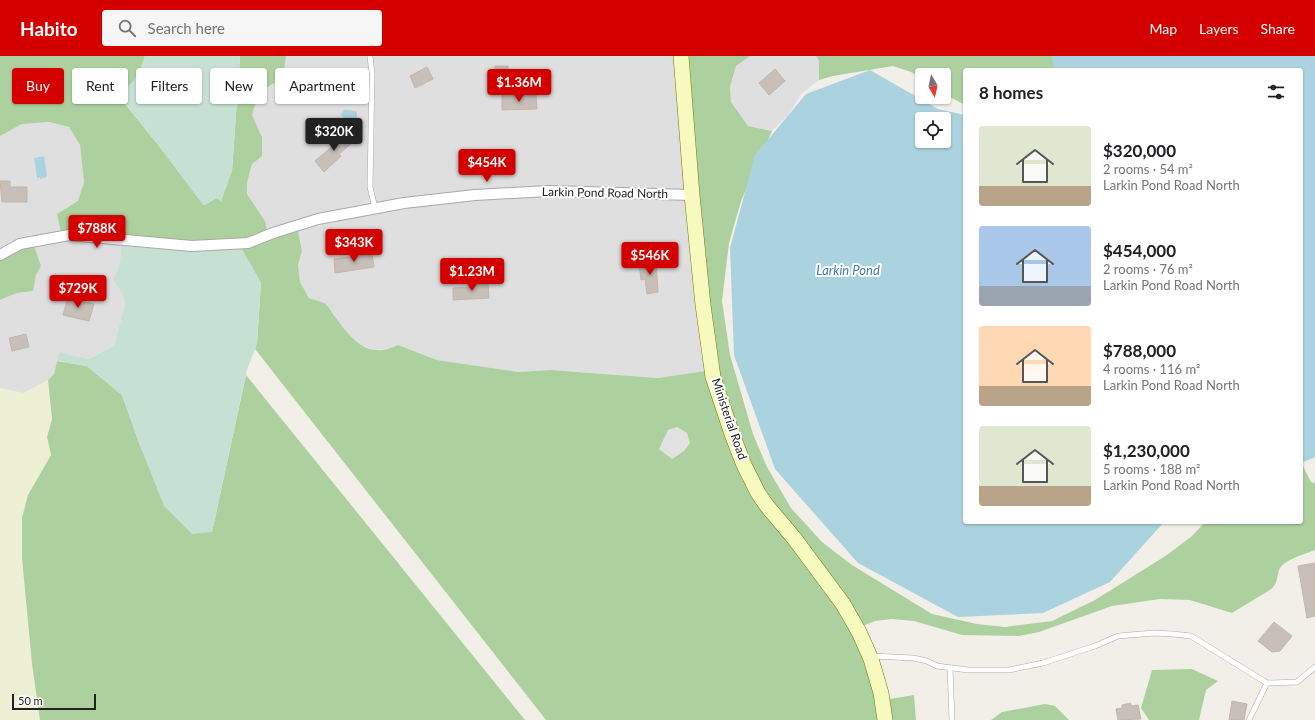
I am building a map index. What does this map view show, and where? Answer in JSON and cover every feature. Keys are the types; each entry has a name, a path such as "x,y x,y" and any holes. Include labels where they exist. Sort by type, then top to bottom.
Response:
{"main road":[{"name":"Ministerial Road","path":"681,56 702,305 713,378 732,434 758,493 794,538 842,604 859,632 869,656 881,693 885,720"}],"street":[{"name":"Larkin Pond Road North","path":"0,255 20,244 69,235 192,246 248,243 312,220 404,203 475,194 548,191 692,195"}],"lane":[{"path":"370,56 372,74 370,187 374,208"},
{"path":"869,656 913,658 927,661 938,666 968,670 1009,670 1043,663 1095,646 1118,636 1138,633 1191,636 1267,683 1297,682 1315,666"},
{"path":"950,668 952,720"},
{"path":"1250,720 1267,683"}],"shaded area":[{"path":"286,56 681,56 705,371 658,378 550,370 518,372 437,360 398,345 391,349 374,350 360,345 349,336 325,304 309,298 300,282 298,265 302,251 268,235 265,221 247,194 247,183 262,137 252,115 255,104 267,104 267,87 275,83 275,104 369,104 369,68 284,68"},
{"path":"750,56 816,56 819,61 819,80 801,94 789,114 772,131 748,126 731,102 730,87 736,66"},
{"path":"49,122 69,127 80,145 84,182 79,201 57,214 121,241 120,263 113,280 123,295 125,304 114,346 89,359 59,352 54,374 48,380 24,393 19,393 0,388 0,300 17,293 33,291 36,275 41,266 0,255 0,136 22,124"},
{"path":"677,427 687,433 690,443 684,451 672,459 659,449 668,430"}],"green space":[{"path":"0,56 145,56 141,68 136,68 136,77 128,87 128,68 72,68 72,104 125,104 204,205 217,198 232,171 237,104 255,104 252,115 262,137 262,156 252,164 247,183 247,194 265,221 268,235 295,227 298,232 302,251 298,265 300,282 309,298 326,304 348,334 362,345 369,349 378,350 387,349 398,345 437,360 518,372 550,370 658,378 705,371 681,56 750,56 736,66 730,87 731,102 748,126 772,131 741,201 729,243 722,301 730,355 753,434 767,467 791,508 822,542 852,565 932,614 977,624 1005,627 1052,621 1095,600 1167,555 1192,536 1203,524 1303,524 1303,466 1311,482 1315,483 1315,550 1295,558 1281,566 1273,588 1232,613 1190,600 1160,599 1112,606 1039,632 1019,636 962,635 914,621 892,619 875,621 860,627 883,700 914,695 916,720 546,720 255,349 257,343 261,283 238,243 62,237 57,214 78,201 84,182 80,145 69,127 49,122 22,124 0,136"},
{"path":"145,56 240,56 239,68 210,68 210,104 237,104 232,171 221,202 217,198 203,205 126,104 128,104 128,86 136,76 136,104 202,104 202,68 140,68"},
{"path":"240,56 286,56 284,68 275,68 275,83 267,87 267,68 239,68"},
{"path":"816,56 1063,56 1064,68 963,68 963,104 951,98 951,68 915,68 915,75 893,66 833,76 819,80 819,61"},
{"path":"121,241 238,242 261,283 257,343 247,370 212,532 192,534 164,506 122,395 87,366 57,361 59,352 89,359 114,346 125,304 123,295 113,280 120,263"},
{"path":"33,243 41,266 36,275 33,291 17,293 0,300 0,255"},
{"path":"57,361 87,366 122,395 141,448 212,532 246,375 525,720 40,720 32,664 22,558 22,518 28,495 51,455 47,437 52,419 48,380 54,374"},
{"path":"48,380 52,419 47,437 51,455 28,495 22,558 32,664 40,720 0,720 0,388 24,393"},
{"path":"1192,669 1218,681 1206,690 1199,720 1149,720 1141,708 1152,670"},
{"path":"1045,704 1055,706 1069,720 991,720 1002,712"}],"water":[{"path":"1052,56 1315,56 1315,457 1303,462 1303,68 1054,68"},
{"name":"Larkin Pond","path":"870,70 915,96 915,104 929,104 938,109 963,115 963,524 1162,524 1110,582 1043,613 958,617 858,563 775,469 734,355 730,248 755,155 806,94"},
{"path":"344,110 356,111 357,118 353,120 344,119 341,114"},
{"path":"44,156 47,177 40,179 40,177 37,178 34,158"}],"building":[{"path":"495,66 508,66 508,78 495,78"},
{"path":"427,67 433,79 415,88 410,76"},
{"path":"775,69 785,81 769,95 759,83"},
{"path":"536,95 537,109 502,110 502,96"},
{"path":"342,131 352,143 339,154 341,156 324,172 315,161 335,144 331,140"},
{"path":"0,181 10,181 10,187 27,187 27,202 2,202"},
{"path":"372,254 374,267 335,273 334,259"},
{"path":"656,261 658,292 647,294 645,279 641,280 639,263"},
{"path":"488,282 489,298 453,300 453,288 470,287 469,283"},
{"path":"68,297 94,304 89,321 63,315"},
{"path":"26,334 29,347 12,351 9,338"},
{"path":"1315,563 1315,616 1307,618 1298,566"},
{"path":"1274,622 1292,636 1280,651 1272,652 1258,641"},
{"path":"1232,701 1247,704 1244,720 1229,720"},
{"path":"1131,703 1131,706 1138,705 1141,719 1118,720 1116,709 1122,708 1122,705"}]}
